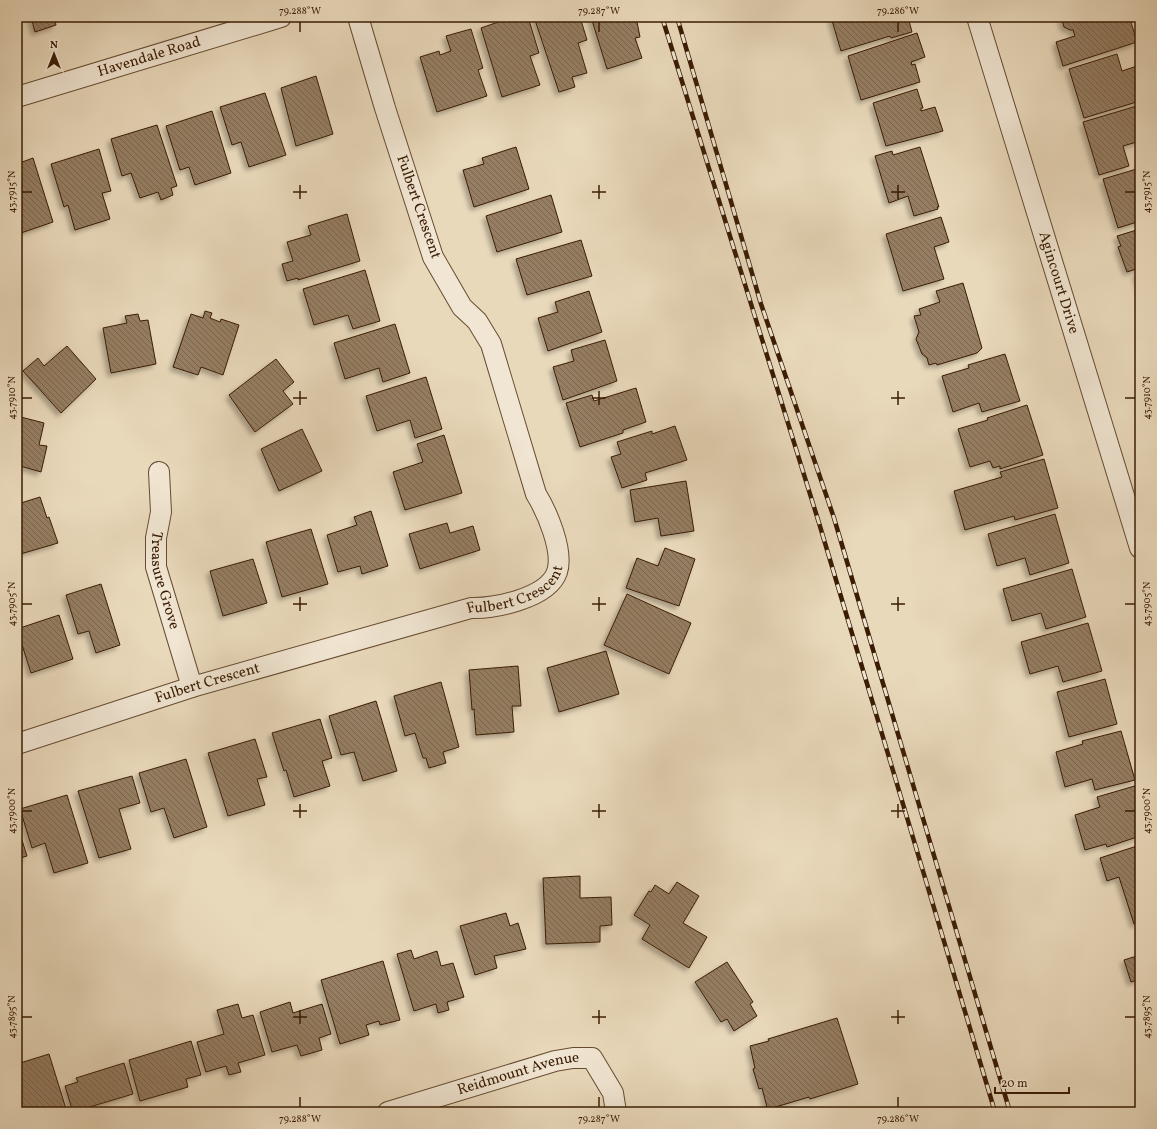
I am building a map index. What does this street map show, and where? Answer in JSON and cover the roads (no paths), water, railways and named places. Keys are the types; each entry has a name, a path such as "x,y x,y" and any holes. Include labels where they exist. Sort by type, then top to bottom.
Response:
{"street":[{"name":"Havendale Road","path":"17,97 280,17"},
{"name":"Fulbert Crescent","path":"17,744 192,687 471,608 482,608 515,601 534,594 545,587 557,572 557,557 554,535 547,512 536,494 491,344 477,321 462,306 433,257 385,108 358,17"},
{"name":"Agincourt Drive","path":"977,17 1140,548"},
{"name":"Treasure Grove","path":"159,472 161,512 156,538 156,567 192,687"},
{"name":"Reidmount Avenue","path":"388,1112 555,1061 573,1058 592,1058 613,1094 616,1112"}],"railway":[{"path":"662,17 819,523 995,1112"},
{"path":"677,17 761,304 834,518 1010,1112"}]}
